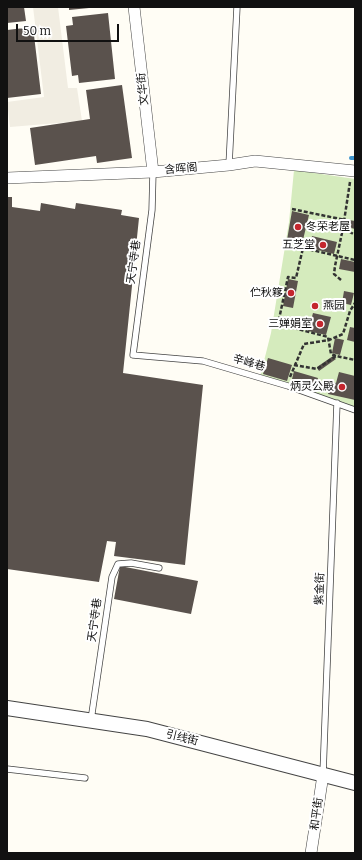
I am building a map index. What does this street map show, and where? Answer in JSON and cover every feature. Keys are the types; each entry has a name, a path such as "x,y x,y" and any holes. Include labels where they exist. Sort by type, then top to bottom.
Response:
{"street":[{"name":"文华街","path":"134,7 153,172"},
{"name":"含晖阁","path":"7,178 153,172 255,161 274,161 353,174"},
{"name":"引线街","path":"7,708 147,729 355,783"},
{"name":"和平街","path":"311,853 322,775"}],"lane":[{"path":"229,165 237,7"},
{"name":"天宁寺巷","path":"133,356 152,210 153,172"},
{"name":"辛峰巷","path":"133,356 203,361 288,386 355,410"},
{"name":"紫金街","path":"322,775 337,403"},
{"name":"天宁寺巷","path":"91,721 112,577 118,564 131,563 159,568"},
{"path":"7,769 85,778"}],"path":[{"path":"341,280 334,274 344,228 353,174"},
{"path":"292,209 345,220"},
{"path":"344,228 355,235"},
{"path":"355,260 303,248 296,278 288,277 278,324 328,337 331,354 355,360"},
{"path":"288,386 294,365 304,344 329,340 343,334 350,311 355,303"},
{"path":"294,365 317,369 336,356"}],"green space":[{"name":"燕园","path":"294,170 355,179 355,410 260,377 271,333 289,222"}],"shaded area":[{"path":"33,7 58,7 68,88 77,88 82,121 10,127 7,102 44,97"}],"building":[{"path":"7,7 24,7 26,21 7,23"},
{"path":"69,7 89,7 89,8 69,10"},
{"path":"108,13 115,79 79,83 78,75 72,76 66,26 73,25 72,17"},
{"path":"33,27 41,94 7,98 7,30"},
{"path":"122,85 132,158 97,163 96,156 35,165 30,128 90,119 86,90"},
{"path":"7,197 12,197 12,207 40,211 41,203 75,209 76,203 122,210 121,215 139,218 123,373 203,385 185,565 114,556 116,542 107,541 99,582 7,569"},
{"name":"冬荣老屋","path":"292,211 309,215 302,244 287,240"},
{"path":"349,220 355,221 355,229 347,227"},
{"name":"五芝堂","path":"312,236 337,242 334,254 310,248"},
{"path":"341,259 355,262 355,272 339,269"},
{"name":"伫秋簃","path":"288,279 298,281 293,308 283,306"},
{"path":"344,291 354,293 351,305 342,303"},
{"name":"三婵娟室","path":"313,313 331,317 326,335 308,331"},
{"path":"350,327 355,328 355,342 347,340"},
{"path":"335,338 344,340 340,355 332,353"},
{"path":"333,356 336,359 319,371 317,367"},
{"path":"268,358 292,365 287,381 263,374"},
{"path":"294,371 318,378 315,389 291,383"},
{"name":"炳灵公殿","path":"339,372 355,376 355,400 328,394 331,382 336,383"},
{"path":"120,566 198,581 191,614 114,599"}],"place":[{"name":"冬荣老屋","path":"298,227"},
{"name":"五芝堂","path":"323,245"},
{"name":"伫秋簃","path":"291,293"},
{"name":"燕园","path":"315,306"},
{"name":"三婵娟室","path":"320,324"},
{"name":"炳灵公殿","path":"342,387"}]}
